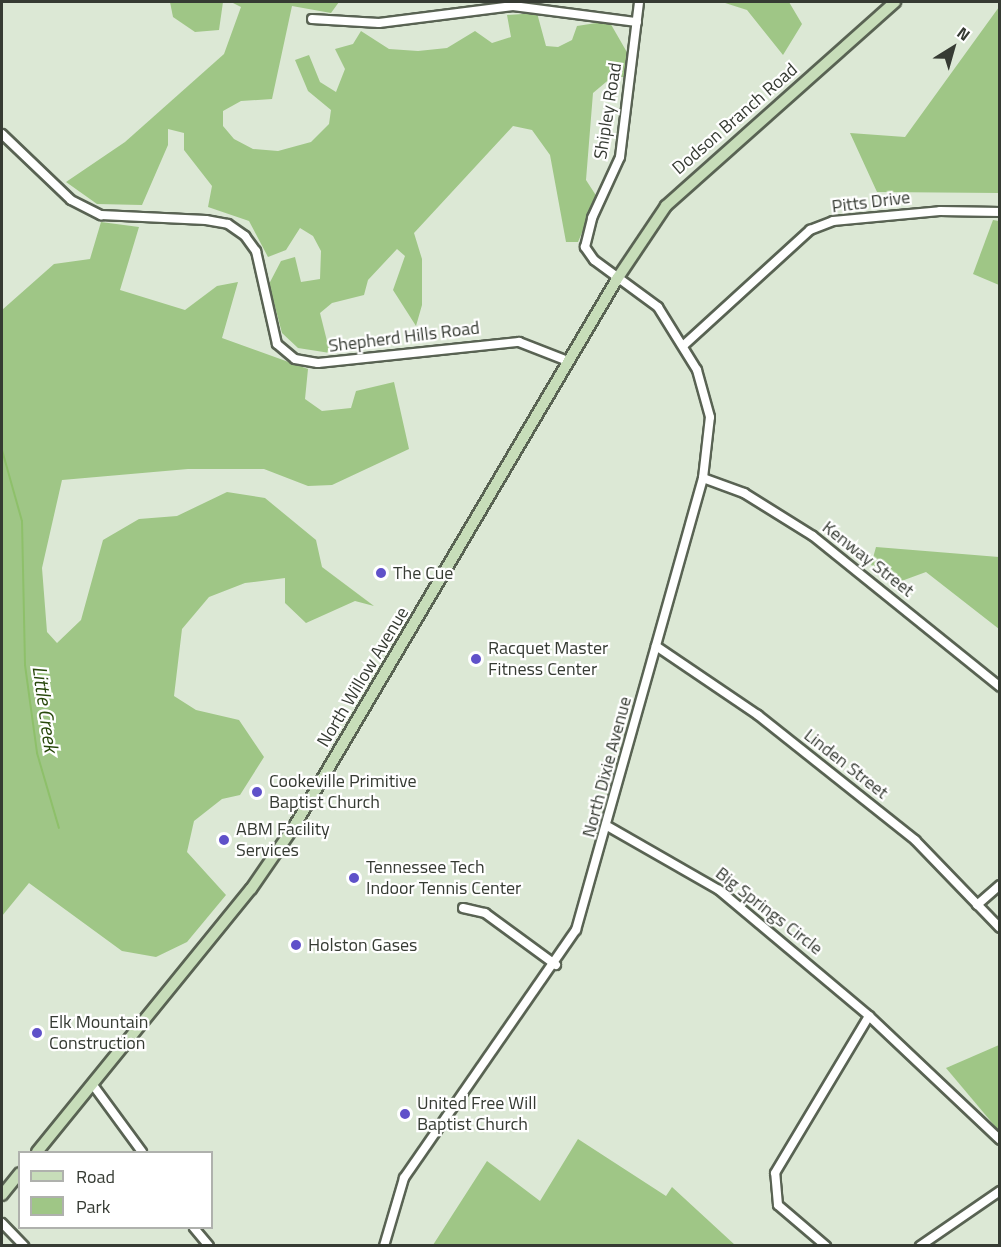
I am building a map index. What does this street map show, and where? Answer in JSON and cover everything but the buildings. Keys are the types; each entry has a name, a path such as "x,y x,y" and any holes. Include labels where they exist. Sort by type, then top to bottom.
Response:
{"main road":[{"name":"Dodson Branch Road","path":"617,279 685,183 895,2"},
{"name":"North Willow Avenue","path":"38,1151 251,889 296,825 617,279"},
{"path":"2,1195 18,1175"}],"street":[{"name":"Shipley Road","path":"617,279 594,260 585,236 620,157 639,2"},
{"path":"312,19 379,23 513,6 637,22"},
{"name":"Shepherd Hills Road","path":"2,134 71,200 101,215 206,220 228,224 244,236 256,251 277,344 295,359 318,363 509,342 568,361"},
{"name":"Pitts Drive","path":"684,345 810,230 833,221 916,213 999,212"},
{"name":"North Dixie Avenue","path":"384,1245 404,1178 556,965 584,911 703,478 708,399 684,345 658,307 617,279"},
{"name":"Kenway Street","path":"703,478 744,493 813,536 999,687"},
{"name":"Linden Street","path":"656,646 758,715 884,814 999,928"},
{"name":"Big Springs Circle","path":"609,826 719,890 869,1016 999,1140"},
{"path":"977,905 999,885"},
{"path":"463,908 485,913 556,965"},
{"path":"826,1245 778,1205 775,1173 869,1016"},
{"path":"93,1085 141,1151"},
{"path":"920,1245 999,1191"},
{"path":"2,1223 24,1245"},
{"path":"196,1229 209,1245"}],"green space":[{"path":"170,2 223,2 219,30 195,32 173,17"},
{"path":"231,2 339,2 331,13 292,6 272,99 241,101 223,111 223,126 234,139 253,149 278,151 311,142 329,124 331,110 308,91 295,60 309,55 320,82 336,92 345,69 335,49 353,44 361,31 389,49 418,51 447,48 475,31 492,43 511,37 507,15 537,13 546,46 558,47 572,40 577,26 609,21 628,54 626,77 612,77 593,93 586,180 597,197 578,242 566,242 550,155 532,130 513,126 414,233 422,259 422,305 416,326 393,290 405,256 397,249 368,280 364,295 332,303 320,313 330,353 298,348 282,333 269,284 281,261 295,257 301,282 320,279 321,251 313,236 300,228 286,250 268,257 249,221 208,207 212,186 184,150 184,133 168,129 168,145 142,205 97,204 66,182 125,142 224,54 241,7"},
{"path":"722,2 789,2 802,24 783,55 747,10"},
{"path":"999,7 999,193 877,192 850,133 905,137"},
{"path":"993,220 999,221 999,285 973,274"},
{"path":"101,222 139,227 120,290 185,310 217,286 238,282 222,338 308,369 305,399 322,411 351,408 356,391 394,382 409,449 332,485 308,486 264,469 188,469 62,480 42,568 47,632 57,643 81,620 103,540 139,519 177,516 227,492 265,498 316,540 322,567 374,606 355,601 306,623 285,603 285,578 245,583 209,597 182,629 174,696 196,710 239,720 264,757 240,795 222,799 194,821 187,852 226,895 187,942 156,957 122,951 29,883 2,916 2,310 54,264 90,259"},
{"path":"876,547 999,557 999,629 926,572 896,583 871,565"},
{"path":"999,1045 999,1131 946,1068"},
{"path":"578,1139 666,1196 672,1187 735,1245 433,1245 487,1161 540,1201"}],"waterway":[{"name":"Little Creek","path":"2,450 22,521 25,665 37,753 59,828"}],"place":[{"name":"The Cue","path":"381,573"},
{"name":"Racquet Master Fitness Center","path":"476,659"},
{"name":"Cookeville Primitive Baptist Church","path":"257,792"},
{"name":"ABM Facility Services","path":"224,840"},
{"name":"Tennessee Tech Indoor Tennis Center","path":"354,878"},
{"name":"Holston Gases","path":"296,945"},
{"name":"Elk Mountain Construction","path":"37,1033"},
{"name":"United Free Will Baptist Church","path":"405,1114"}]}
